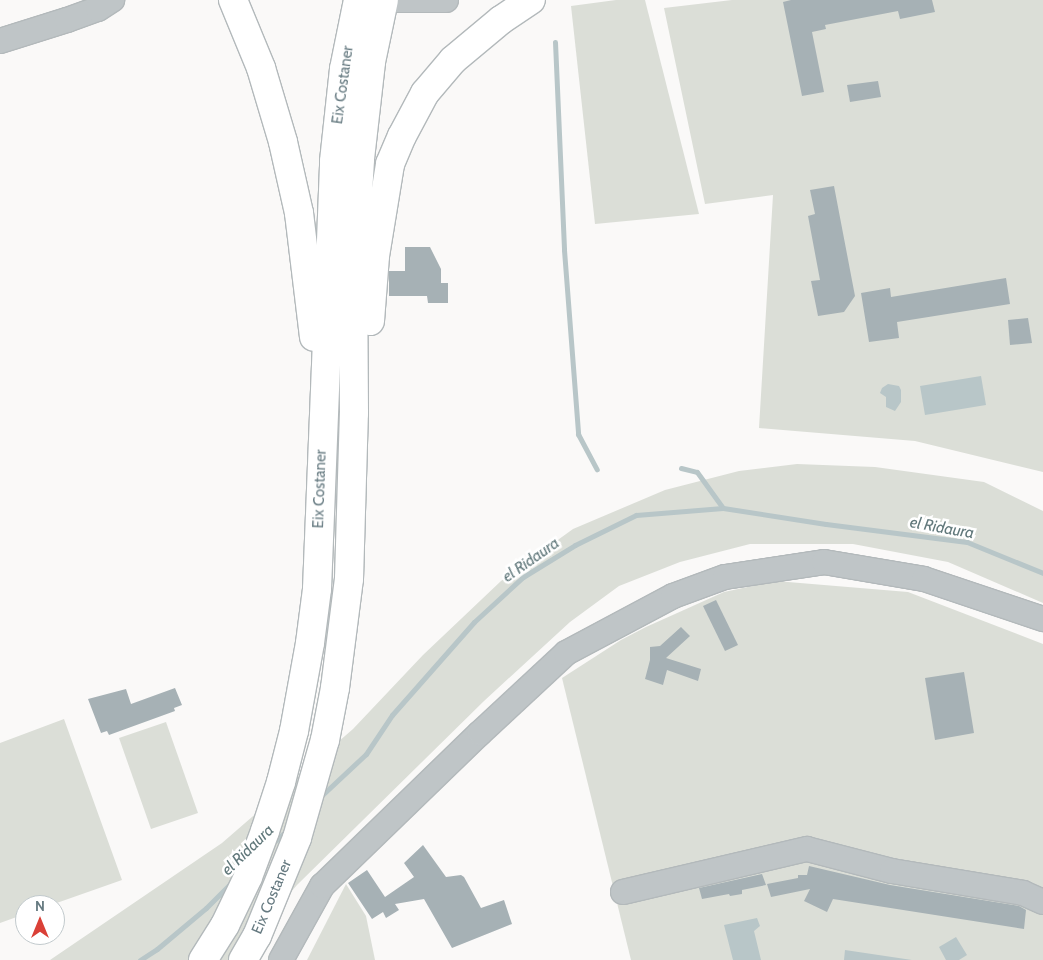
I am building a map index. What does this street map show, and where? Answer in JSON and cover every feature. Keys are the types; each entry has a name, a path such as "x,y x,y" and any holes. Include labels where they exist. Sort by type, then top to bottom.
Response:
{"highway":[{"path":"233,0 261,68 292,182 301,231 312,324 324,382"},
{"name":"Eix Costaner","path":"203,960 225,925 248,877 281,782 294,731 317,590 334,161 344,69 358,0"},
{"name":"Eix Costaner","path":"242,960 257,936 297,838 325,740 333,702 349,579 354,413 354,278 360,159 368,81 384,0"},
{"path":"354,413 368,335 375,256 390,164 425,93 453,60 501,20 531,0"}],"street":[{"path":"0,41 98,9 112,0"},
{"path":"389,0 438,1"},
{"path":"282,960 322,886 480,733 566,653 672,596 725,577 824,562 924,579 1043,619"},
{"path":"623,892 807,849 892,871 1023,894 1043,902"}],"shaded area":[{"path":"616,0 645,0 699,214 595,224 571,6"},
{"path":"732,0 1043,0 1043,472 915,441 759,428 773,195 705,204 664,8"},
{"path":"981,376 986,405 925,415 920,386"},
{"path":"888,384 899,386 901,390 901,402 895,411 886,407 886,397 880,393 882,388"},
{"path":"797,464 875,467 984,482 1043,511 1043,603 948,562 853,544 750,544 680,562 619,586 570,622 484,701 297,885 232,960 50,960 222,843 353,729 423,655 501,581 573,529 665,490 739,471"},
{"path":"776,581 908,592 1043,644 1043,960 631,960 562,678 621,640 646,627 724,592"},
{"path":"64,719 122,880 65,900 65,895 15,895 15,918 0,923 0,743"},
{"path":"166,722 198,813 151,829 119,738"},
{"path":"346,884 366,916 375,960 307,960"},
{"path":"757,918 760,926 754,931 761,960 733,960 724,925"},
{"path":"956,937 967,955 959,960 946,960 939,947"},
{"path":"845,950 912,960 844,960"}],"building":[{"path":"791,0 932,0 935,12 900,19 898,11 825,25 826,29 812,32 824,92 802,96 783,2"},
{"path":"878,81 881,97 850,102 847,85"},
{"path":"834,186 855,296 844,312 818,316 811,281 820,280 808,216 815,214 810,190"},
{"path":"405,247 430,247 441,269 441,283 448,283 448,303 428,303 427,296 389,296 389,271 405,271"},
{"path":"1006,278 1010,304 897,322 899,338 869,342 861,293 890,288 891,297"},
{"path":"1028,318 1032,343 1010,345 1008,320"},
{"path":"716,600 738,645 725,651 703,606"},
{"path":"681,627 690,636 666,658 701,669 698,681 667,670 663,685 645,679 650,660 650,647 660,646"},
{"path":"964,672 974,733 935,740 925,678"},
{"path":"175,688 182,705 174,708 175,711 109,735 107,731 101,733 88,699 126,689 131,704"},
{"path":"423,845 446,877 461,875 464,877 481,908 504,900 512,924 452,948 424,899 395,904 399,910 386,918 383,912 372,919 348,883 367,870 385,897 414,877 404,863"},
{"path":"809,866 890,885 1019,906 1026,910 1024,929 833,899 827,912 804,901 810,889 771,897 767,884 798,878 798,875 807,875"},
{"path":"762,874 766,885 742,890 742,894 730,896 729,894 702,899 699,888"}],"waterway":[{"path":"555,42 564,250 578,434 597,469"},
{"path":"681,468 697,472 723,508"},
{"name":"el Ridaura","path":"320,797 366,754 392,715 474,622 523,577 575,545 636,515 723,508 826,524 967,542 1043,573"},
{"name":"el Ridaura","path":"272,844 289,828"},
{"name":"el Ridaura","path":"140,960 157,949 206,908 231,883"}]}
